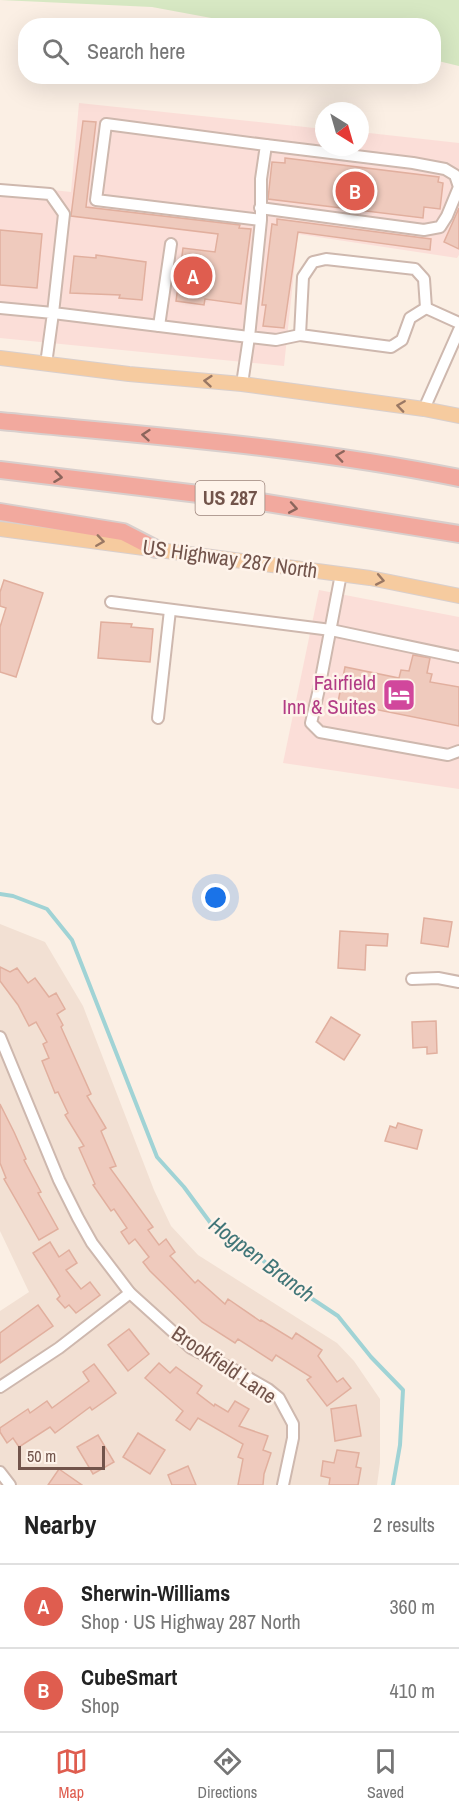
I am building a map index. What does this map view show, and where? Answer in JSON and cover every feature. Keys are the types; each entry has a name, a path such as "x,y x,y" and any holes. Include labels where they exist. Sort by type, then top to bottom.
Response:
{"highway":[{"path":"0,421 321,454 459,478"},
{"name":"US 287","path":"0,470 248,500 459,534"},
{"path":"0,512 123,532 156,549"}],"main road":[{"path":"0,358 129,374 243,384 459,416"},
{"name":"US Highway 287 North","path":"0,529 342,574 459,596"}],"street":[{"path":"260,208 424,230 440,226 447,216 459,187 455,175 445,169 413,163 106,124 96,200 261,220"},
{"path":"243,384 261,220 261,179 266,145"},
{"path":"0,190 50,194 64,214 46,364"},
{"path":"159,326 171,244"},
{"path":"300,335 303,277 313,262 326,259 415,268 424,279 426,308"},
{"path":"0,308 249,337 276,339 300,335 391,347 402,340 410,318 426,308"},
{"path":"426,308 459,323"},
{"path":"424,409 459,330"},
{"path":"342,574 310,723 320,732 448,755 459,751"},
{"path":"111,602 331,630 459,657"},
{"path":"158,718 170,610"},
{"path":"412,979 438,978 459,982"},
{"name":"Brookfield Lane","path":"0,1037 59,1180 78,1218 92,1243 130,1293 191,1348 240,1372 279,1398 294,1424 283,1485"},
{"path":"0,1388 130,1293"},
{"path":"0,1472 10,1485"}],"shaded area":[{"path":"79,103 315,128 315,156 369,156 369,133 459,143 459,255 457,258 298,234 284,366 0,338 0,184 71,192"},
{"path":"319,590 459,617 459,789 283,763"},
{"path":"0,924 45,942 83,1006 154,1190 171,1226 198,1255 337,1343 354,1361 380,1399 380,1463 377,1485 0,1485 0,1311 29,1292 0,1231"}],"green space":[{"path":"0,0 459,0 459,66 441,62 441,18 211,18 152,7"}],"building":[{"path":"83,121 96,122 86,207 240,225 239,228 251,229 241,304 205,299 204,305 176,301 183,248 215,252 218,234 71,216"},
{"path":"285,158 439,177 438,182 443,183 440,209 424,207 423,218 268,199 272,162 285,163"},
{"path":"459,208 459,249 444,242"},
{"path":"277,219 431,239 430,250 298,232 284,328 263,326 266,305 262,305 272,224 277,225"},
{"path":"0,230 42,234 37,288 0,285"},
{"path":"96,255 146,262 142,300 119,298 120,295 70,293 74,256 96,258"},
{"path":"4,580 43,593 16,677 0,672 0,627 6,608 0,606 0,592"},
{"path":"101,622 132,624 131,627 153,629 150,662 98,658"},
{"name":"Fairfield Inn & Suites","path":"413,655 430,658 427,673 432,674 430,682 459,687 459,726 338,702 345,667 399,678 401,670 409,671"},
{"path":"424,918 452,922 448,947 421,943"},
{"path":"340,931 388,934 387,946 366,945 365,970 338,968"},
{"path":"0,967 10,972 17,968 28,983 35,978 49,997 56,993 65,1009 57,1014 63,1025 61,1027 91,1094 87,1096 106,1128 101,1131 116,1166 110,1168 153,1227 148,1230 159,1245 166,1239 175,1252 170,1256 195,1283 198,1280 225,1304 228,1299 292,1339 296,1333 322,1350 318,1356 337,1382 343,1378 351,1388 327,1406 307,1380 311,1377 276,1355 272,1361 238,1339 235,1343 202,1322 150,1271 143,1262 149,1257 135,1239 129,1244 121,1232 127,1228 114,1209 111,1211 93,1185 95,1184 79,1148 84,1146 65,1115 68,1113 58,1092 55,1093 42,1061 49,1058 43,1044 47,1042 36,1022 29,1026 18,1005 0,981"},
{"path":"331,1017 360,1035 344,1060 316,1042"},
{"path":"436,1021 437,1053 427,1054 427,1047 413,1048 412,1022"},
{"path":"0,1104 26,1159 24,1160 41,1192 38,1193 58,1229 39,1240 4,1179 6,1178 0,1163"},
{"path":"398,1123 422,1130 417,1149 385,1141 390,1126 396,1128"},
{"path":"50,1242 59,1257 69,1250 77,1263 66,1270 81,1289 90,1282 100,1295 76,1313 69,1305 65,1308 57,1299 60,1296 33,1253"},
{"path":"38,1305 53,1326 0,1363 0,1333"},
{"path":"129,1329 149,1354 128,1371 108,1345"},
{"path":"159,1363 170,1373 176,1367 202,1386 197,1393 214,1406 215,1404 228,1412 235,1401 249,1409 239,1426 268,1436 263,1450 271,1453 263,1485 238,1485 243,1459 238,1457 243,1444 198,1418 190,1430 176,1420 183,1411 145,1378"},
{"path":"94,1364 116,1393 92,1410 90,1407 55,1433 50,1427 19,1447 13,1438 7,1443 0,1428 28,1409 30,1413 47,1401 52,1408 89,1381 83,1372"},
{"path":"356,1405 361,1436 335,1441 331,1409"},
{"path":"138,1433 165,1450 150,1474 123,1457"},
{"path":"98,1435 114,1462 93,1474 77,1447"},
{"path":"337,1450 359,1453 356,1467 361,1468 358,1485 329,1485 330,1478 321,1476 323,1461 334,1463"},
{"path":"188,1466 196,1485 172,1485 168,1475"},
{"path":"59,1469 82,1485 48,1485"}],"waterway":[{"name":"Hogpen Branch","path":"0,894 13,896 47,909 72,940 157,1157 184,1187 212,1225 250,1249 290,1284 338,1316 371,1357 403,1390 400,1445 393,1485"}],"place":[{"name":"CubeSmart","path":"355,191"},
{"name":"Sherwin-Williams","path":"193,276"},
{"name":"Fairfield Inn & Suites","path":"399,695"}]}
